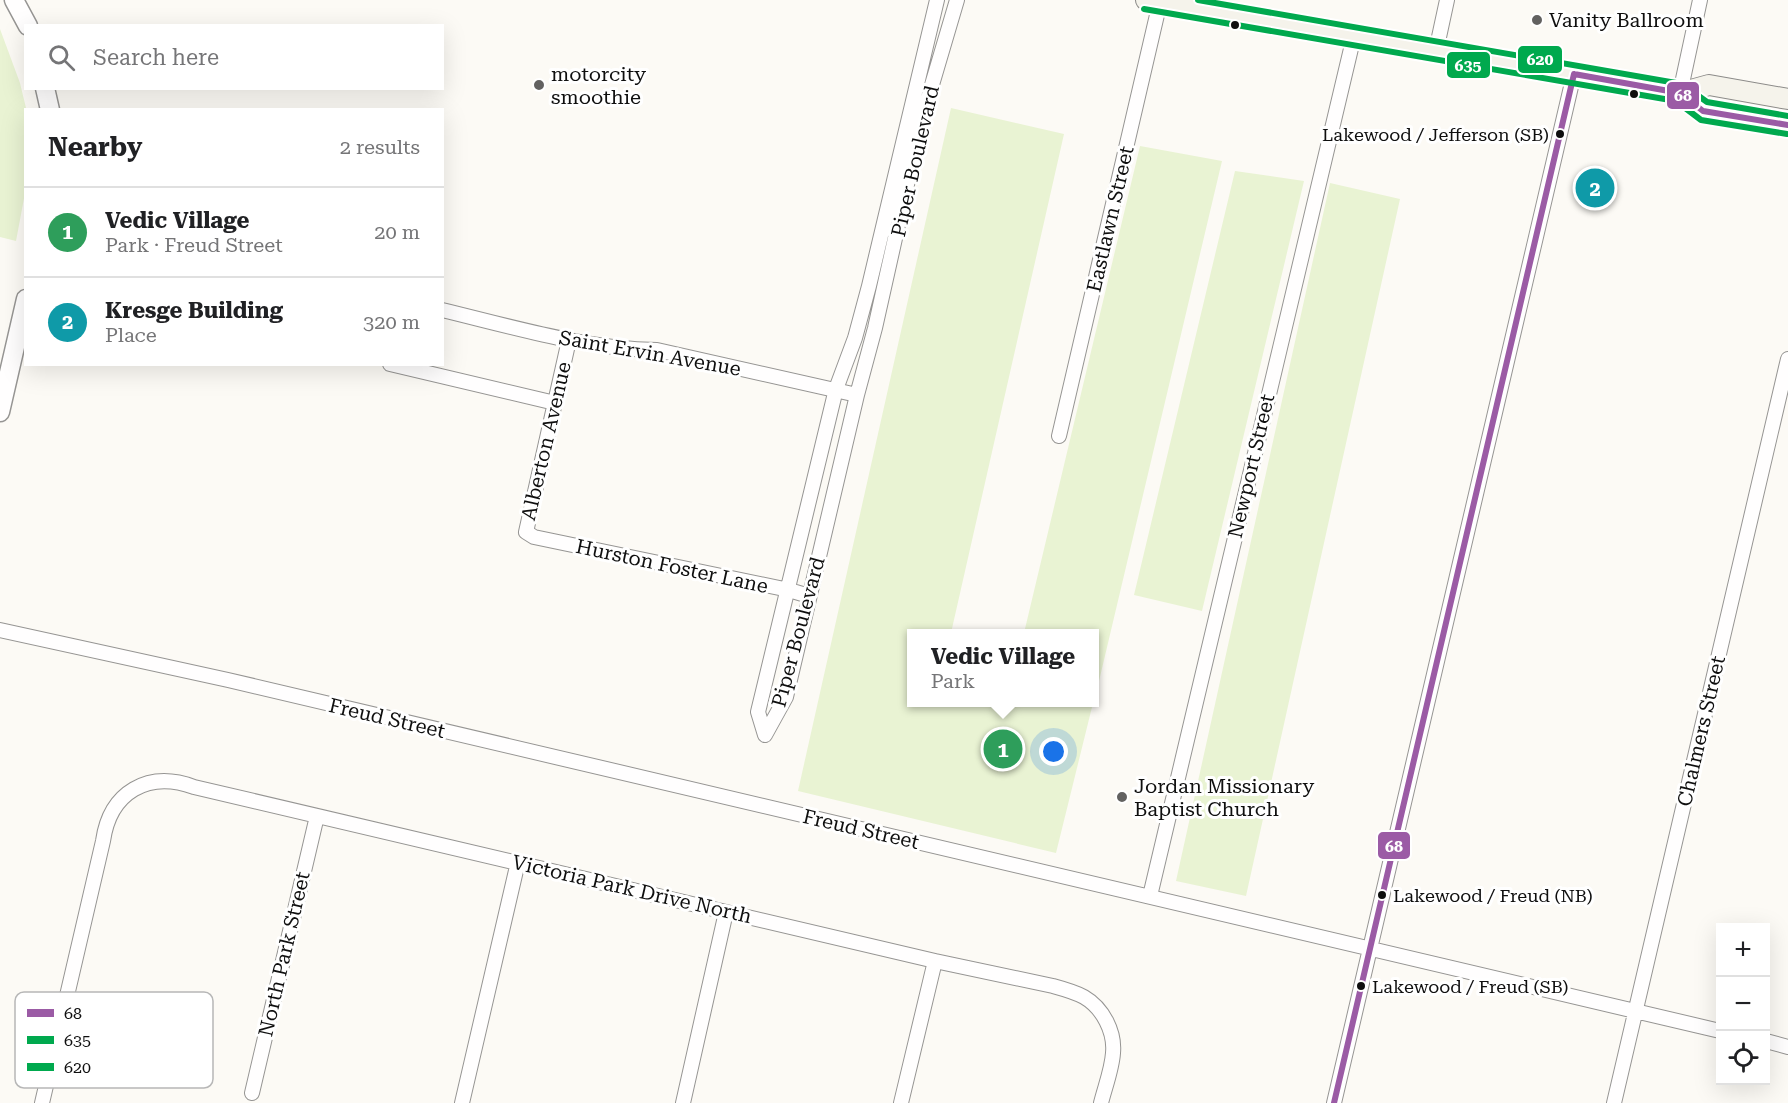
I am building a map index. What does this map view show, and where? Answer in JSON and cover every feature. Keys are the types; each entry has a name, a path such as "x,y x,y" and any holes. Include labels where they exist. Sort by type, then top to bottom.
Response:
{"main road":[{"path":"1153,1 1209,5 1354,36 1680,93 1709,85 1788,99"},
{"path":"1680,93 1703,111 1788,125"}],"street":[{"path":"14,0 27,24"},
{"name":"Piper Boulevard","path":"937,0 869,286 855,338 836,389 758,712 765,735 786,697 857,395 878,317 921,122 957,0"},
{"path":"1436,51 1447,0"},
{"path":"1680,93 1700,0"},
{"name":"Eastlawn Street","path":"1059,436 1153,1"},
{"name":"Newport Street","path":"1150,896 1354,36"},
{"path":"1334,1103 1574,74"},
{"path":"45,90 50,108"},
{"path":"0,412 24,308"},
{"name":"Saint Ervin Avenue","path":"444,310 569,340 657,350 857,395"},
{"name":"Alberton Avenue","path":"534,537 526,532 569,340"},
{"name":"Chalmers Street","path":"1614,1103 1788,358"},
{"path":"398,366 555,403"},
{"name":"Hurston Foster Lane","path":"534,537 809,596"},
{"name":"Freud Street","path":"0,630 218,678 1716,1030"},
{"name":"Victoria Park Drive North","path":"68,992 104,841 105,827 112,811 125,795 134,789 163,780 180,782 1070,991 1093,1004 1109,1025 1113,1052 1101,1103"},
{"name":"North Park Street","path":"252,1093 317,816"},
{"path":"462,1103 518,862"},
{"path":"683,1103 726,912"},
{"path":"901,1103 935,961"},
{"path":"1770,1042 1788,1047"},
{"name":"Victoria Park Drive North","path":"42,1103 46,1088"}],"green space":[{"path":"0,29 20,83 26,108 24,108 24,198 16,241 0,237"},
{"path":"951,108 1064,134 952,629 907,629 907,707 1092,707 1056,853 798,791"},
{"path":"1140,146 1222,161 1099,681 1099,629 1025,629"},
{"path":"1235,171 1304,181 1202,611 1134,595"},
{"path":"1330,183 1400,199 1246,896 1176,881"}],"transit line":[{"name":"620","path":"1198,0 1682,84 1707,102 1788,116"},
{"name":"635","path":"1144,9 1676,101 1701,120 1787,134"},
{"name":"68","path":"1574,74 1680,93 1703,111 1788,125"},
{"name":"68","path":"1334,1103 1574,74"}],"place":[{"name":"Vanity Ballroom","path":"1537,20"},
{"name":"motorcity smoothie","path":"539,85"},
{"name":"Lakewood / Jefferson (SB)","path":"1560,134"},
{"name":"Kresge Building","path":"1595,188"},
{"name":"Vedic Village","path":"1003,749"},
{"name":"Jordan Missionary Baptist Church","path":"1122,797"},
{"name":"Lakewood / Freud (NB)","path":"1382,895"},
{"name":"Lakewood / Freud (SB)","path":"1361,986"}]}
